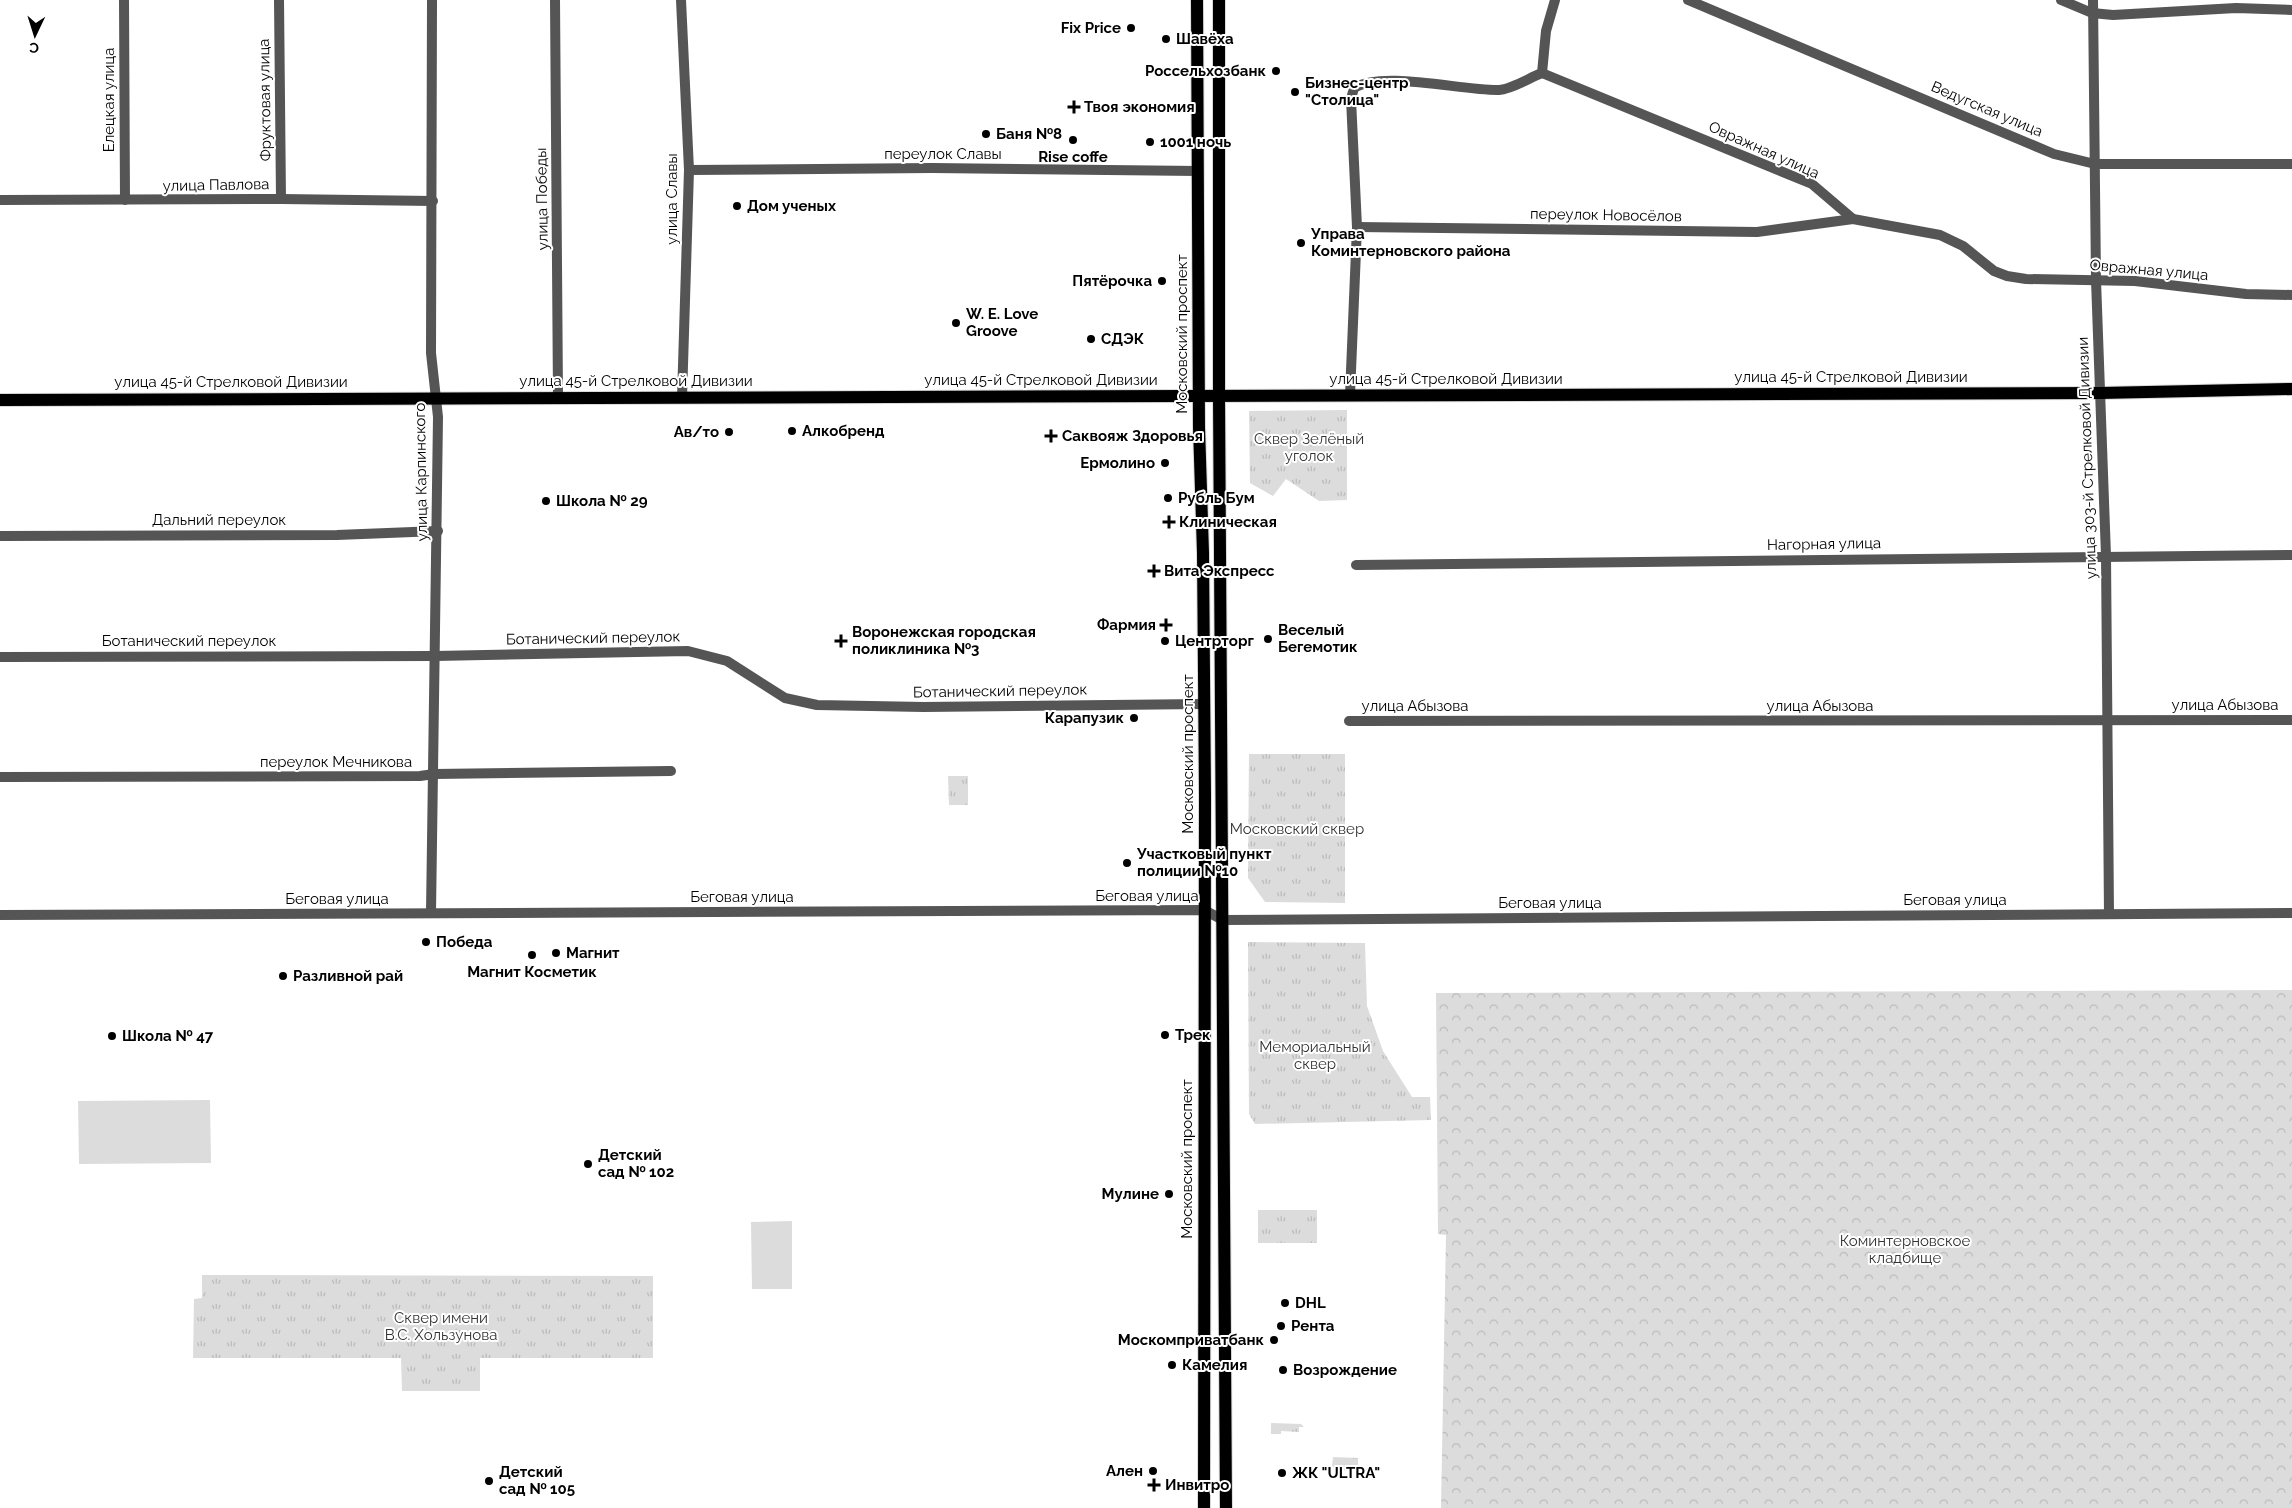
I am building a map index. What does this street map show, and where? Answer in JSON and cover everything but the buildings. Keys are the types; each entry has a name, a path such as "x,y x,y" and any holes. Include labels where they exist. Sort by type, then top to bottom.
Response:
{"main road":[{"name":"Московский проспект","path":"1197,0 1199,396 1204,704 1204,1508"},
{"path":"1219,0 1219,396 1226,1508"},
{"name":"улица 45-й Стрелковой Дивизии","path":"0,400 436,397 682,398 2100,393 2292,389"}],"street":[{"name":"Елецкая улица","path":"124,0 124,200"},
{"name":"Фруктовая улица","path":"279,0 281,199"},
{"name":"улица Карпинского","path":"431,913 438,531 438,417 431,354 432,0"},
{"name":"улица Победы","path":"555,0 558,398"},
{"name":"улица Славы","path":"680,0 689,170 682,398"},
{"path":"1350,395 1357,226 1351,99 1354,88 1362,83 1391,81 1501,90 1542,73 1546,30 1555,0"},
{"name":"Ведугская улица","path":"1688,0 2054,154 2095,164 2292,164"},
{"path":"2061,0 2092,13 2113,16 2236,8 2292,10"},
{"name":"улица 303-й Стрелковой Дивизии","path":"2093,0 2096,280 2106,556 2109,914"},
{"name":"Овражная улица","path":"1542,73 1812,184 1853,219 1940,235 1963,246 1994,271 2007,276 2026,279 2135,281 2246,294 2292,295"},
{"name":"переулок Славы","path":"689,170 932,168 1198,172"},
{"name":"улица Павлова","path":"0,200 281,199 432,201"},
{"name":"переулок Новосёлов","path":"1357,226 1757,232 1853,219"},
{"name":"Дальний переулок","path":"0,536 337,535 438,531"},
{"name":"Нагорная улица","path":"1356,565 2292,555"},
{"name":"Ботанический переулок","path":"0,657 436,656 688,651 727,661 784,698 817,706 924,707 1204,704"},
{"name":"улица Абызова","path":"1349,721 2292,720"},
{"name":"переулок Мечникова","path":"0,777 411,776 434,774 671,771"},
{"name":"Беговая улица","path":"0,915 1204,910 1223,920 2292,913"}],"green space":[{"name":"Сквер Зелёный уголок","path":"1347,410 1347,500 1319,501 1286,479 1273,496 1250,483 1249,411"},
{"name":"Московский сквер","path":"1249,754 1345,754 1345,903 1265,902 1248,878"},
{"path":"948,776 968,776 968,805 949,805"},
{"name":"Мемориальный сквер","path":"1248,942 1365,943 1367,1006 1383,1051 1412,1097 1430,1097 1431,1120 1255,1124 1249,1114"},
{"name":"Коминтерновское кладбище","path":"2292,990 2292,1508 1441,1508 1446,1235 1438,1234 1436,993"},
{"path":"210,1100 211,1163 79,1164 78,1101"},
{"path":"1258,1210 1317,1210 1317,1243 1258,1243"},
{"path":"792,1221 792,1289 752,1289 751,1222"},
{"name":"Сквер имени В.С. Хользунова","path":"202,1275 653,1276 653,1358 480,1358 480,1391 402,1391 401,1358 193,1358 194,1299 202,1298"},
{"path":"1271,1423 1301,1424 1304,1427 1299,1427 1299,1432 1281,1431 1281,1434 1271,1434"},
{"path":"1333,1457 1358,1458 1358,1471 1336,1470 1332,1466"}],"place":[{"name":"Fix Price","path":"1131,28"},
{"name":"Шавёха","path":"1166,39"},
{"name":"Россельхозбанк","path":"1276,71"},
{"name":"Бизнес-центр \"Столица\"","path":"1295,92"},
{"name":"Твоя экономия","path":"1074,107"},
{"name":"Баня №8","path":"986,134"},
{"name":"Rise coffe","path":"1073,140"},
{"name":"1001 ночь","path":"1150,142"},
{"name":"Дом ученых","path":"737,206"},
{"name":"Управа Коминтерновского района","path":"1301,243"},
{"name":"Пятёрочка","path":"1162,281"},
{"name":"W. E. Love Groove","path":"956,323"},
{"name":"СДЭК","path":"1091,339"},
{"name":"Алкобренд","path":"792,431"},
{"name":"Ав/то","path":"729,432"},
{"name":"Саквояж Здоровья","path":"1051,436"},
{"name":"Ермолино","path":"1165,463"},
{"name":"Рубль Бум","path":"1168,498"},
{"name":"Школа № 29","path":"546,501"},
{"name":"Клиническая","path":"1169,522"},
{"name":"Вита Экспресс","path":"1154,571"},
{"name":"Фармия","path":"1166,625"},
{"name":"Веселый Бегемотик","path":"1268,639"},
{"name":"Воронежская городская поликлиника №3","path":"841,641"},
{"name":"Центрторг","path":"1165,641"},
{"name":"Карапузик","path":"1134,718"},
{"name":"Участковый пункт полиции №10","path":"1127,863"},
{"name":"Победа","path":"426,942"},
{"name":"Магнит","path":"556,953"},
{"name":"Магнит Косметик","path":"532,955"},
{"name":"Разливной рай","path":"283,976"},
{"name":"Трек","path":"1165,1035"},
{"name":"Школа № 47","path":"112,1036"},
{"name":"Детский сад № 102","path":"588,1164"},
{"name":"Мулине","path":"1169,1194"},
{"name":"DHL","path":"1285,1303"},
{"name":"Рента","path":"1281,1326"},
{"name":"Москомприватбанк","path":"1274,1340"},
{"name":"Камелия","path":"1172,1365"},
{"name":"Возрождение","path":"1283,1370"},
{"name":"Ален","path":"1153,1471"},
{"name":"ЖК \"ULTRA\"","path":"1282,1473"},
{"name":"Детский сад № 105","path":"489,1481"},
{"name":"Инвитро","path":"1154,1485"}]}
